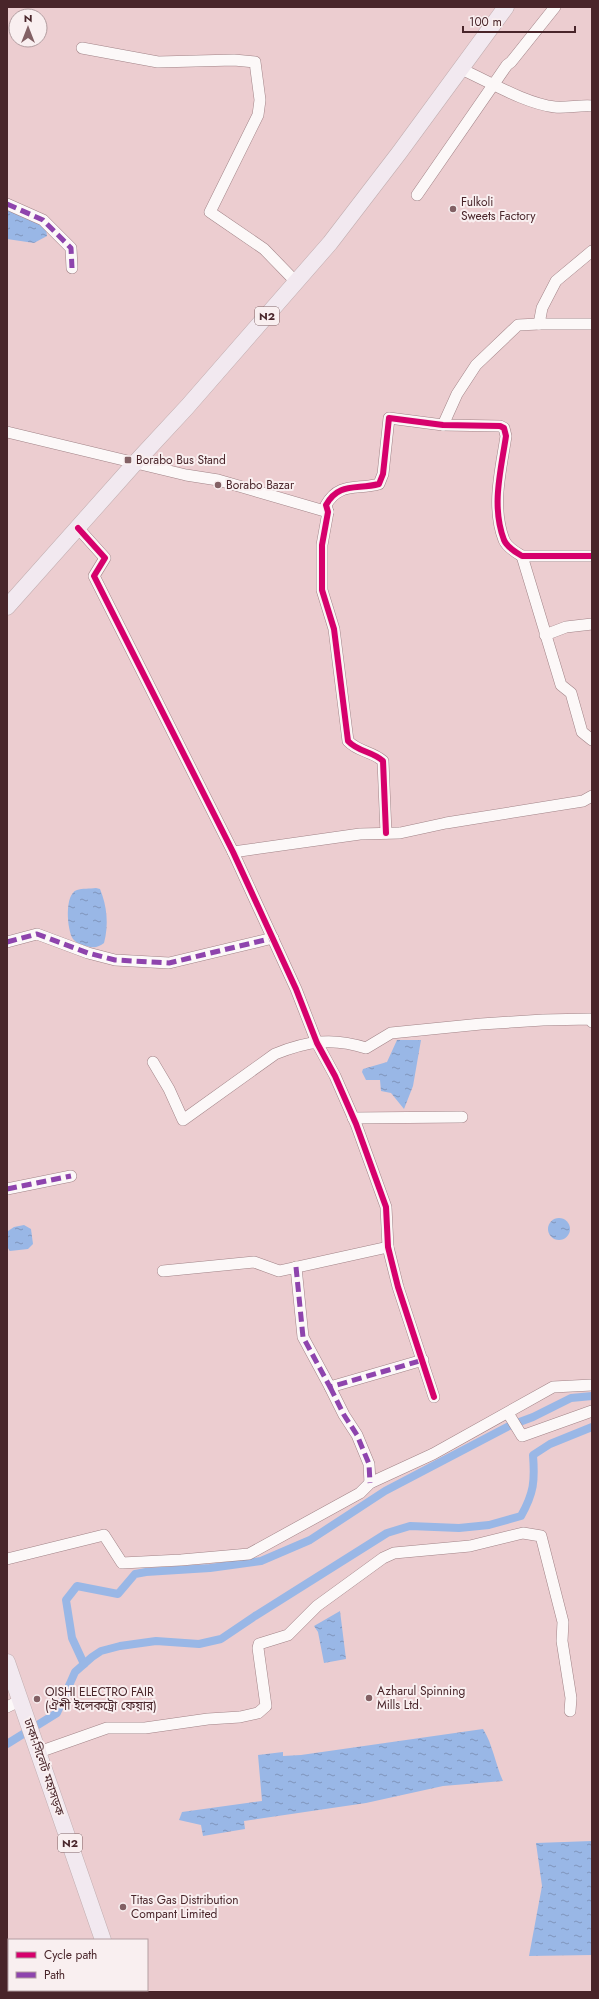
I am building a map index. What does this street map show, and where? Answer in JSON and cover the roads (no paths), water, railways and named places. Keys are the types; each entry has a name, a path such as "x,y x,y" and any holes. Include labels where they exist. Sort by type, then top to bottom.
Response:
{"highway":[{"name":"N2","path":"7,607 187,407 334,237 506,7"},
{"name":"ঢাকা-সিলেট মহাসড়ক","path":"7,1662 14,1703 26,1715 102,1939"}],"street":[{"path":"417,195 507,65 554,7"},
{"path":"82,48 158,62 234,60 255,62 260,100 258,115 210,212 264,249 296,282"},
{"path":"461,69 532,101 556,107 578,105 592,106"},
{"path":"7,204 43,220 71,248 72,268"},
{"path":"539,324 542,308 556,281 592,251"},
{"path":"443,425 457,394 476,365 518,326 539,324 592,324"},
{"path":"386,833 382,761 376,754 354,748 348,741 334,628 322,590 322,545 328,512 326,505 332,495 344,488 379,484 383,474 389,418 443,425 500,426 504,428 506,436 496,501 504,540 512,550 522,556 592,556"},
{"path":"7,432 55,445 111,456 186,475 218,480 328,512"},
{"path":"78,528 105,558 94,576 233,852 296,989 317,1043 335,1076 353,1118 386,1207 388,1247 398,1288 423,1360 434,1398"},
{"path":"522,556 561,685 570,693 582,732 592,740"},
{"path":"545,635 566,627 592,624"},
{"path":"233,852 360,834 400,833 453,822 583,801 592,796"},
{"path":"7,942 37,934 88,953 115,960 169,963 273,938"},
{"path":"153,1062 169,1089 183,1120 275,1054 290,1049 335,1040 366,1048 391,1033 535,1020 590,1019 592,1022"},
{"path":"353,1118 462,1117"},
{"path":"7,1189 71,1176"},
{"path":"163,1271 254,1262 279,1271 388,1247"},
{"path":"296,1267 303,1337 344,1416 357,1435 369,1464 370,1483"},
{"path":"330,1387 423,1360"},
{"path":"7,1559 104,1535 122,1563 249,1554 360,1493 370,1483 433,1454 509,1413 553,1387 592,1385"},
{"path":"509,1413 522,1436 592,1411"},
{"path":"38,1749 106,1728 145,1728 208,1719 240,1717 258,1713 266,1706 258,1648 259,1644 288,1635 317,1606 383,1558 394,1553 470,1546 523,1533 540,1536 563,1622 562,1641 571,1698 570,1711"}],"water":[{"path":"7,208 40,223 46,228 47,236 34,243 7,239"},
{"path":"100,889 104,902 106,936 104,943 92,947 85,946 73,939 69,928 68,905 73,893 77,890"},
{"path":"397,1040 421,1040 413,1086 404,1109 391,1093 381,1091 380,1080 366,1080 362,1072 363,1069 387,1062"},
{"path":"559,1218 567,1221 570,1229 567,1237 559,1240 551,1237 548,1229 551,1221"},
{"path":"24,1225 31,1229 33,1244 28,1249 10,1251 7,1247 8,1231 14,1227"},
{"path":"340,1611 346,1659 324,1663 318,1632 314,1626"},
{"path":"483,1729 489,1741 503,1781 443,1786 366,1803 244,1821 245,1829 203,1836 201,1825 179,1820 182,1812 262,1801 258,1755 283,1752 283,1756 301,1755"},
{"path":"592,1841 592,1955 529,1956 542,1886 536,1843"}],"waterway":[{"path":"84,1664 72,1638 66,1600 77,1586 118,1594 135,1574 210,1568 261,1561 310,1540 385,1491 509,1426 533,1417 571,1398 592,1396"},
{"path":"7,1744 57,1713 75,1672 101,1651 120,1646 156,1641 199,1644 221,1639 387,1533 410,1526 459,1528 489,1525 521,1516 529,1500 533,1487 533,1455 550,1444 592,1427"}],"place":[{"name":"Fulkoli Sweets Factory","path":"453,209"},
{"name":"Borabo Bus Stand","path":"128,460"},
{"name":"Borabo Bazar","path":"218,485"},
{"name":"Azharul Spinning Mills Ltd.","path":"369,1698"},
{"name":"OISHI ELECTRO FAIR (ঐশী ইলেকট্রো ফেয়ার)","path":"37,1699"},
{"name":"Titas Gas Distribution Compant Limited","path":"123,1907"}]}
